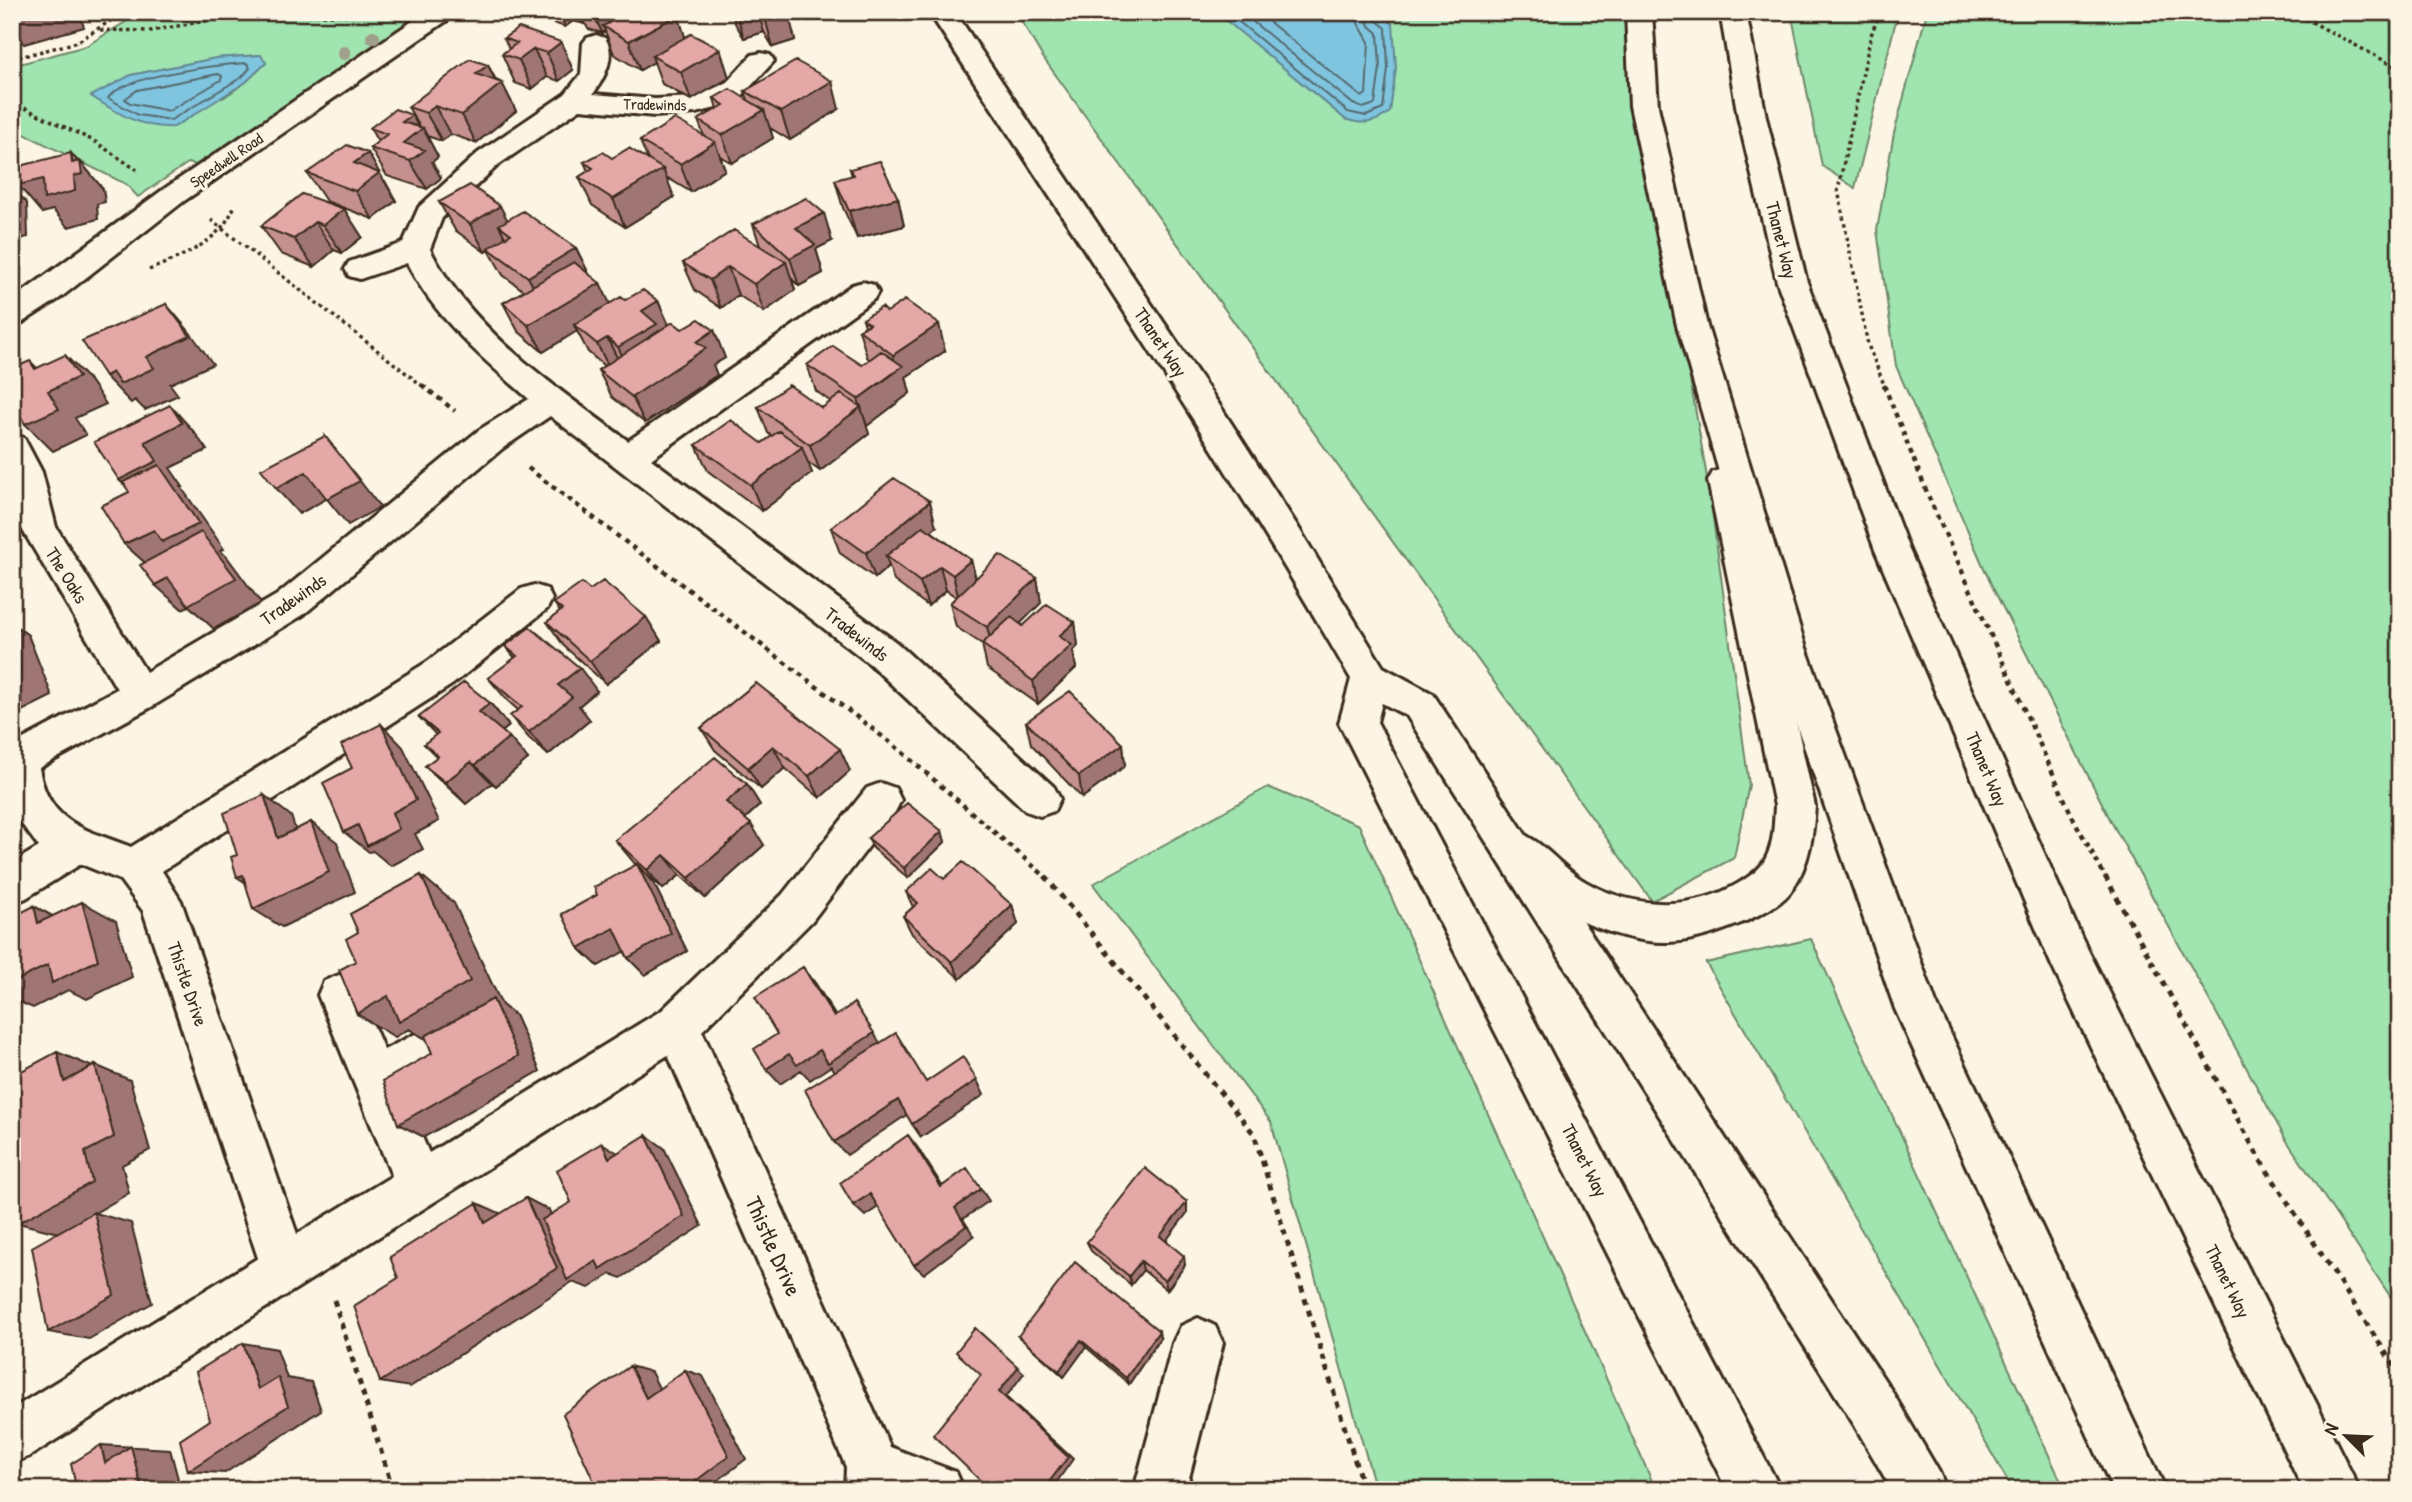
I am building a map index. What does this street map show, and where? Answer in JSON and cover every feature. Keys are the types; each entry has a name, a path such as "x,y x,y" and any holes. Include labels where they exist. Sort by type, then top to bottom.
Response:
{"main road":[{"name":"Speedwell Road","path":"12,315 49,291 174,195 443,12"},
{"name":"Thanet Way","path":"942,12 1209,414 1286,536 1370,678 1359,723 1755,1490"},
{"path":"1508,842 1579,900 1625,918 1670,923 1733,909 1774,881 1791,847 1795,806 1644,106 1639,12"},
{"name":"Thanet Way","path":"1733,12 1752,117 1792,282 1892,550 2067,952 2316,1461 2334,1490"},
{"path":"360,269 415,249 429,214 449,195 488,159 575,100 594,74 596,43"},
{"name":"Tradewinds","path":"575,100 676,107 707,103 735,89 761,61"},
{"name":"Tradewinds","path":"415,249 430,279 490,348 551,400 884,654 1040,799"},
{"path":"628,458 863,292"},
{"path":"1692,326 1787,645 1917,1009 2140,1490"},
{"name":"Tradewinds","path":"16,763 140,695 290,605 491,439 551,400"},
{"name":"The Oaks","path":"12,447 25,472 39,529 140,695"},
{"path":"16,763 24,796 54,835 134,867 440,673 534,598"},
{"path":"1370,678 1419,705 1873,1408 1921,1490"},
{"path":"12,1438 677,1025 797,908 881,800"},
{"path":"12,884 78,845"},
{"name":"Thistle Drive","path":"134,867 160,901 301,1258"},
{"path":"338,995 419,1185"},
{"name":"Thistle Drive","path":"677,1025 871,1478"},
{"path":"374,1080 429,1048"},
{"path":"1160,1490 1198,1343"},
{"path":"871,1478 938,1490"}],"path":[{"path":"12,60 77,42 100,30 124,12"},
{"path":"100,30 151,31 237,15 335,17 373,12"},
{"path":"1880,12 1871,35 1838,190 1868,345 1930,500 2073,818 2259,1158 2400,1375"},
{"path":"2293,12 2400,69"},
{"path":"12,102 94,141 174,195"},
{"path":"225,229 491,439 895,746 1041,871 1254,1134 1364,1490"},
{"path":"301,1258 393,1490"}],"green space":[{"path":"142,12 430,12 196,165 188,163 138,197 126,184 12,128 12,66 86,46","holes":["260,55 266,63 246,82 223,98 131,75 217,58"]},
{"path":"1016,12 1627,12 1710,495 1749,785 1734,858 1652,901 1042,56"},
{"path":"1791,12 1898,12 1855,188 1822,166"},
{"path":"1927,12 2400,12 2400,1311 2285,1138 2112,823 1991,584 1896,366 1877,230 1894,133"},
{"path":"1268,787 1359,825 1656,1490 1376,1490 1271,1122 1093,884"},
{"path":"1811,939 2065,1490 2013,1490 1706,963"}],"water":[{"path":"1216,12 1379,13 1393,24 1396,68 1390,112 1368,122 1345,119"},
{"path":"261,55 266,63 246,82 174,127 141,123 91,96 131,75 216,58"}],"building":[{"path":"629,12 673,12 678,15 629,41 603,26"},
{"path":"761,12 787,12 765,18"},
{"path":"519,28 561,42 547,53 534,49 519,60 502,54 517,43 504,38"},
{"path":"691,34 720,49 681,72 652,56"},
{"path":"470,59 488,65 476,74 502,83 462,115 435,106 426,113 408,107"},
{"path":"796,61 832,81 781,112 745,91"},
{"path":"730,89 764,110 722,135 698,120 724,105 714,98"},
{"path":"395,109 412,115 402,122 423,128 404,143 425,150 410,161 370,148 387,134 370,128"},
{"path":"675,119 715,142 680,164 640,141"},
{"path":"347,145 368,153 354,163 379,173 355,191 307,173"},
{"path":"629,148 663,169 613,199 579,177 593,168 584,162 603,152 612,158"},
{"path":"71,153 72,163 80,161 82,174 74,176 75,191 44,199 43,179 18,185 16,167"},
{"path":"880,161 898,198 849,211 835,180 854,175 850,169"},
{"path":"470,185 500,206 470,224 439,202"},
{"path":"302,194 344,209 323,225 315,222 294,239 261,226"},
{"path":"806,198 824,213 796,228 815,245 790,258 753,224"},
{"path":"523,211 576,248 528,277 488,248 511,234 499,225"},
{"path":"734,230 786,262 754,284 728,267 710,280 683,263"},
{"path":"574,262 600,283 528,325 503,303"},
{"path":"643,290 658,301 642,311 657,324 618,347 607,338 597,344 574,325 621,297 625,300"},
{"path":"905,300 939,324 893,355 859,330 870,324 863,319 882,307 887,312"},
{"path":"166,304 190,336 146,357 154,368 120,384 112,372 105,376 82,341"},
{"path":"699,319 714,330 697,342 706,348 632,397 598,370 673,322 682,329"},
{"path":"833,346 862,365 881,351 903,366 858,399 807,365"},
{"path":"65,355 79,377 48,391 59,409 25,424 12,402 12,369 30,361 35,369"},
{"path":"789,385 822,408 841,394 861,407 810,445 758,407"},
{"path":"170,405 182,423 145,442 157,461 119,480 94,442"},
{"path":"731,420 762,443 779,431 802,447 751,485 696,445"},
{"path":"325,436 360,481 327,499 306,472 276,488 261,469"},
{"path":"159,465 199,524 162,542 154,530 124,544 101,506 129,492 123,482"},
{"path":"894,478 930,501 866,553 831,528"},
{"path":"923,526 971,560 953,575 940,566 920,582 886,556"},
{"path":"201,532 236,578 188,605 168,578 155,585 140,565"},
{"path":"1000,555 1037,578 987,627 950,603"},
{"path":"603,581 646,617 590,661 547,622 562,610 554,603 582,583 590,590"},
{"path":"1047,604 1075,622 1059,636 1072,645 1033,681 982,644 1011,617 1023,626"},
{"path":"530,627 580,668 558,685 572,697 529,732 510,716 522,707 488,678 517,656 505,646"},
{"path":"12,652 20,673 12,677"},
{"path":"464,682 490,703 479,712 509,737 475,765 471,762 445,782 425,766 438,756 424,744 438,733 419,717"},
{"path":"756,683 840,749 809,776 773,746 748,768 701,728"},
{"path":"1070,691 1123,744 1079,776 1026,722"},
{"path":"381,724 416,800 392,813 399,829 367,846 358,825 344,832 323,783 352,768 341,745"},
{"path":"715,757 747,784 726,802 751,824 689,878 664,855 647,870 615,840"},
{"path":"264,795 278,838 311,822 329,872 253,909 243,875 237,877 231,857 237,855 224,813"},
{"path":"907,803 942,831 904,868 868,838"},
{"path":"963,862 1012,905 952,962 903,916 918,903 906,892 932,868 944,879"},
{"path":"637,864 671,933 628,958 614,928 579,948 562,914 597,895 594,887"},
{"path":"421,875 470,981 399,1022 388,996 357,1014 339,970 356,961 346,939 358,932 350,914"},
{"path":"82,902 98,960 52,983 48,965 12,983 12,917 34,906 38,923"},
{"path":"803,967 834,1017 854,1003 874,1033 828,1063 820,1050 797,1065 789,1054 766,1069 754,1049 777,1034 755,997"},
{"path":"493,999 518,1056 398,1124 383,1081 432,1053 425,1036"},
{"path":"896,1033 926,1082 963,1057 977,1080 912,1124 898,1100 834,1142 805,1090"},
{"path":"57,1052 64,1082 95,1065 114,1137 85,1152 92,1182 18,1223 12,1196 12,1076"},
{"path":"646,1135 684,1216 600,1269 596,1261 567,1280 542,1220 571,1202 557,1170 602,1143 609,1158"},
{"path":"908,1135 941,1187 967,1168 981,1189 955,1208 966,1226 914,1265 870,1194 853,1205 840,1183"},
{"path":"1145,1168 1187,1202 1160,1236 1184,1256 1165,1281 1141,1261 1129,1276 1087,1242"},
{"path":"526,1198 557,1268 380,1382 354,1306 398,1278 390,1257 477,1203 485,1223"},
{"path":"94,1212 114,1295 48,1332 32,1247"},
{"path":"1075,1262 1159,1331 1126,1378 1081,1340 1059,1371 1018,1336"},
{"path":"975,1328 1018,1367 999,1392 1068,1457 1043,1490 990,1490 933,1435 981,1375 956,1352"},
{"path":"243,1343 258,1389 278,1377 288,1406 188,1471 180,1440 210,1420 196,1372"},
{"path":"630,1366 646,1398 685,1370 729,1456 689,1486 691,1490 598,1490 563,1414"},
{"path":"101,1445 105,1463 131,1446 142,1490 62,1490 75,1482 71,1464"}]}
